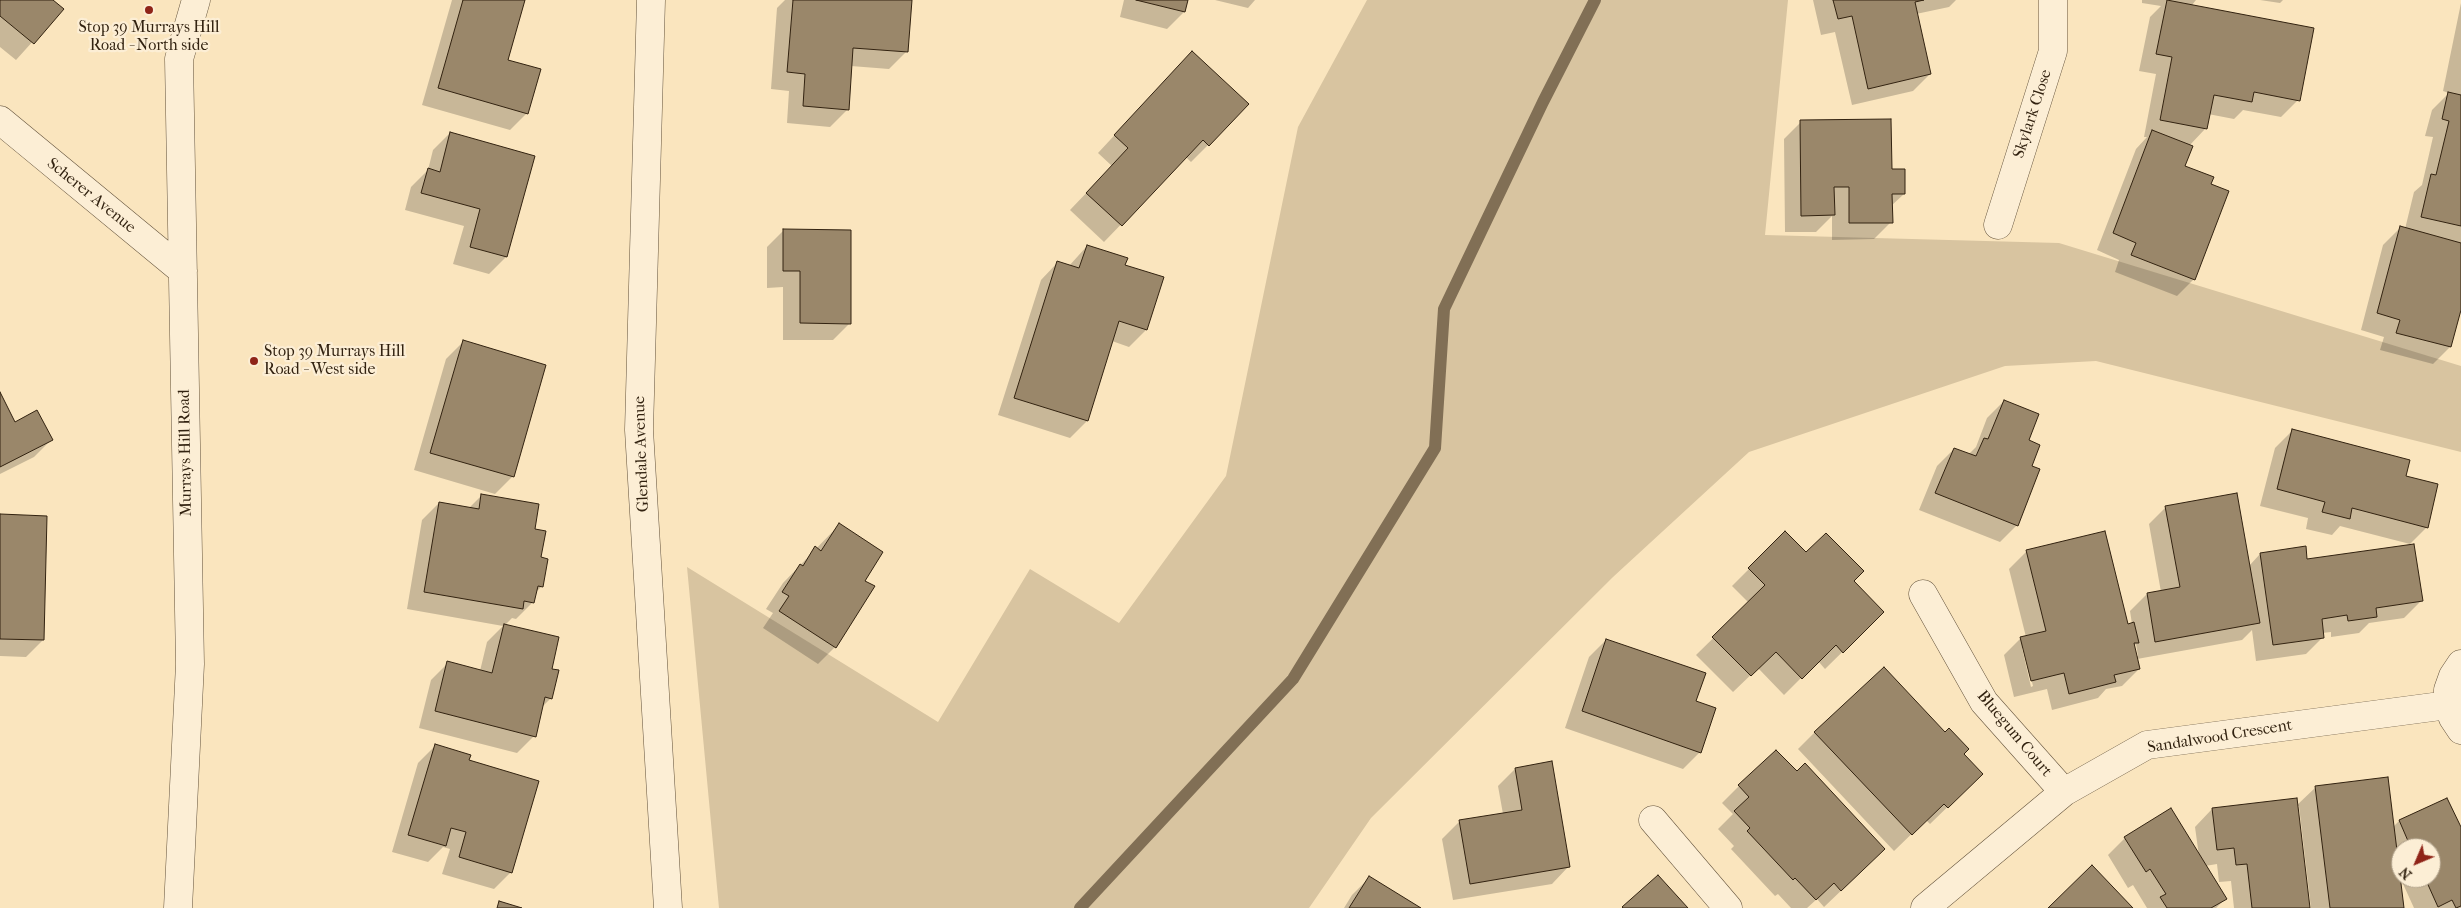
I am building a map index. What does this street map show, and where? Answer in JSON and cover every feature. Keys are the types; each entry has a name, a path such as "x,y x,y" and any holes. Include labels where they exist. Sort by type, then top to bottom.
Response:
{"street":[{"name":"Murrays Hill Road","path":"178,908 190,664 179,59 196,0"},
{"name":"Glendale Avenue","path":"651,0 639,430 668,908"},
{"name":"Skylark Close","path":"1998,225 2053,51 2053,0"},
{"name":"Scherer Avenue","path":"0,120 183,271"},
{"name":"Bluegum Court","path":"1923,594 1984,702 2064,792"},
{"path":"2461,664 2453,676 2448,690 2448,705 2453,718 2461,730"},
{"name":"Sandalwood Crescent","path":"1924,908 2064,792 2147,745 2448,705"},
{"path":"1653,820 1728,908"}],"shaded area":[{"path":"1367,0 1788,0 1765,235 2059,243 2461,366 2461,452 2096,361 2005,366 1749,452 1613,577 1371,818 1309,908 719,908 687,567 938,722 1030,569 1119,623 1226,476 1298,127"}],"building":[{"path":"0,0 53,0 64,9 34,44 0,16"},
{"path":"463,0 525,0 508,60 541,69 528,114 438,88"},
{"path":"793,0 912,0 908,52 853,48 849,110 803,106 805,74 787,72"},
{"path":"1136,0 1188,0 1185,12"},
{"path":"1833,0 1924,0 1915,2 1931,74 1868,89 1852,16 1838,19"},
{"path":"2167,0 2314,28 2300,101 2254,92 2252,102 2214,95 2207,129 2160,120 2172,57 2156,54"},
{"path":"1192,51 1249,104 1209,146 1203,140 1122,226 1086,193 1128,148 1114,135"},
{"path":"2448,92 2461,95 2461,226 2421,217 2431,174 2436,175 2449,121 2442,119"},
{"path":"1891,119 1892,169 1905,169 1905,194 1892,194 1893,223 1849,223 1849,187 1834,187 1835,215 1801,216 1800,120"},
{"path":"2152,130 2193,146 2185,166 2214,177 2211,184 2229,191 2195,280 2131,255 2136,243 2113,233"},
{"path":"450,132 535,156 507,257 470,247 480,209 421,193 428,168 440,172"},
{"path":"2400,226 2461,243 2461,310 2451,347 2396,333 2400,320 2377,313"},
{"path":"783,229 851,230 851,324 800,323 800,271 783,271"},
{"path":"1087,245 1128,258 1125,265 1164,277 1147,330 1119,321 1088,421 1014,398 1057,261 1079,268"},
{"path":"463,340 546,365 514,477 430,453"},
{"path":"0,392 15,422 37,410 53,440 0,467"},
{"path":"2004,400 2039,414 2029,440 2040,445 2032,466 2040,469 2018,526 1935,493 1954,448 1976,456 1984,438 1988,439"},
{"path":"2292,429 2410,460 2406,476 2438,484 2428,528 2352,508 2350,519 2322,512 2325,502 2277,489"},
{"path":"2237,493 2260,623 2155,642 2147,593 2180,587 2165,506"},
{"path":"481,494 539,504 535,529 546,531 541,557 548,559 543,587 538,586 534,603 524,601 523,609 424,592 439,502 479,509"},
{"path":"0,514 47,516 44,640 0,639"},
{"path":"839,523 883,552 865,581 875,586 836,648 779,611 789,596 782,592 800,564 803,566 815,546 821,551"},
{"path":"1785,531 1806,552 1826,533 1864,571 1854,581 1884,612 1843,653 1836,645 1802,679 1776,652 1751,676 1712,637 1765,585 1748,568"},
{"path":"2105,531 2128,624 2134,622 2139,643 2134,643 2140,669 2114,675 2116,682 2069,694 2064,673 2031,681 2020,637 2046,631 2026,550"},
{"path":"2414,544 2423,601 2376,608 2377,617 2348,621 2347,615 2322,619 2324,638 2273,645 2260,553 2306,546 2307,559"},
{"path":"504,624 559,637 552,669 559,670 552,699 545,697 536,737 435,711 447,661 492,673"},
{"path":"1606,639 1706,673 1696,701 1716,708 1701,753 1582,711"},
{"path":"1884,667 1945,732 1949,728 1969,749 1964,754 1983,774 1948,808 1944,804 1912,835 1814,732"},
{"path":"435,744 471,755 469,760 539,781 512,873 459,857 466,832 451,828 446,846 408,835"},
{"path":"1776,750 1797,771 1805,763 1885,849 1841,891 1834,883 1816,900 1795,878 1793,880 1747,831 1750,828 1734,811 1749,797 1738,785"},
{"path":"1552,761 1570,867 1470,884 1459,820 1522,810 1515,768"},
{"path":"2388,777 2395,838 2391,838 2391,888 2402,888 2404,908 2330,908 2315,786"},
{"path":"2297,798 2310,908 2252,908 2247,864 2236,865 2234,848 2217,850 2212,808"},
{"path":"2447,798 2461,827 2461,906 2456,908 2452,900 2438,907 2429,888 2441,888 2441,838 2407,838 2399,820"},
{"path":"2171,808 2227,899 2211,908 2167,908 2160,897 2166,894 2150,869 2146,872 2124,837"},
{"path":"2092,865 2133,908 2048,908"},
{"path":"1658,875 1688,908 1622,907"},
{"path":"1369,876 1421,908 1349,908"},
{"path":"499,901 522,908 497,908"}],"waterway":[{"path":"1080,908 1293,679 1435,448 1444,309 1543,102 1595,0"}],"place":[{"name":"Stop 39 Murrays Hill Road - North side","path":"149,10"},
{"name":"Stop 39 Murrays Hill Road - West side","path":"254,361"}]}
